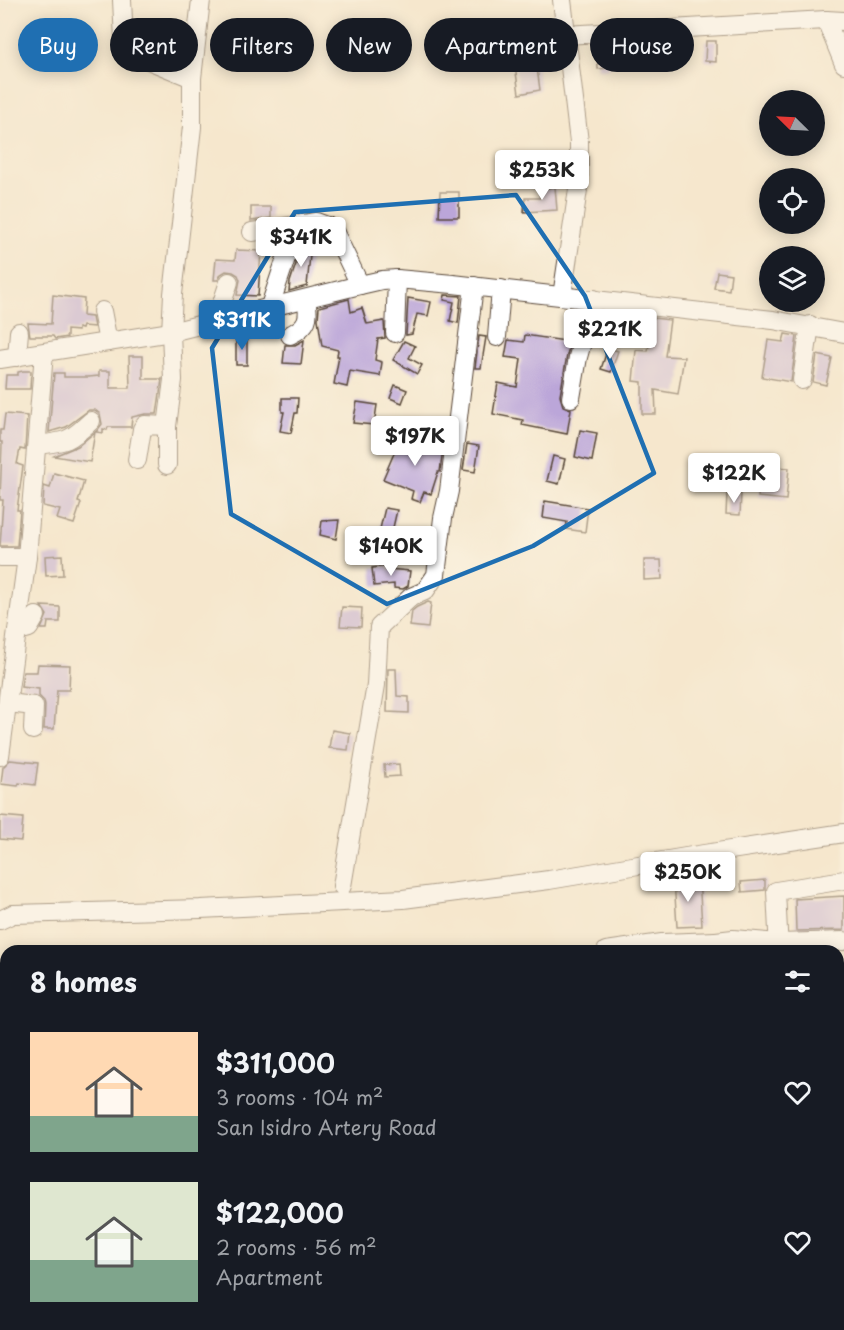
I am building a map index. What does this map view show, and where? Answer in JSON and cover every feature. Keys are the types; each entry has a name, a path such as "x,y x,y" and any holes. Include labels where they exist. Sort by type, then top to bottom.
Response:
{"street":[{"path":"122,0 124,40 136,55 192,78"},
{"path":"167,465 167,426 173,380 171,332 174,283 192,127 192,78 201,0"},
{"path":"562,0 564,18"},
{"path":"578,34 826,20 844,21"},
{"path":"826,20 844,64"},
{"path":"562,296 579,183 579,142 570,72"},
{"path":"252,232 316,222 327,226 335,232 360,285"},
{"path":"269,309 287,255"},
{"path":"395,333 397,279"},
{"path":"19,332 9,358 171,332 360,285 397,279 594,299 810,326 844,333"},
{"path":"221,321 222,303 229,282"},
{"path":"342,886 376,685 379,627 411,597 426,591 436,575 442,518 449,491 474,286"},
{"path":"496,337 501,289"},
{"path":"290,335 300,330 306,323 308,310 306,299"},
{"path":"571,398 578,357 594,299"},
{"path":"102,311 108,342"},
{"path":"802,380 810,326"},
{"path":"0,756 27,557 44,353"},
{"path":"37,445 63,442 74,437 91,421"},
{"path":"138,460 142,429 145,425 167,426"},
{"path":"0,557 27,557"},
{"path":"18,631 29,628 36,616"},
{"path":"8,703 34,706 33,730"},
{"path":"0,920 13,914 200,909 403,899 549,880 844,833"},
{"path":"779,945 776,891 844,880"},
{"path":"719,945 733,939 768,945"},
{"path":"801,945 844,941"},
{"path":"648,945 662,943 699,945"}],"highlighted area":[{"path":"516,195 585,296 654,473 533,546 387,604 231,514 212,348 295,212"}],"building":[{"path":"706,41 716,41 716,62 705,61"},
{"path":"516,72 538,72 540,90 519,94"},
{"path":"555,187 557,210 524,212 525,198 540,198 538,189"},
{"path":"440,192 459,192 459,217 439,217"},
{"path":"251,207 271,207 271,218 251,221"},
{"path":"293,244 311,245 307,286 289,291 298,258 298,252"},
{"path":"236,250 261,251 258,296 237,295 240,280 233,272 226,271 218,280 214,280 216,259 235,260"},
{"path":"717,272 731,274 729,290 714,288"},
{"path":"53,295 84,299 83,316 92,317 94,327 83,326 82,329 78,328 78,331 67,330 67,337 55,339 53,336 30,336 28,323 51,324"},
{"path":"445,295 461,296 458,323 450,321 454,302 444,300"},
{"path":"408,298 431,302 428,316 417,314 412,334 406,335"},
{"path":"349,299 351,312 362,308 367,324 384,321 385,338 378,339 375,360 382,362 380,376 350,371 347,387 334,384 338,350 322,346 318,319 319,307"},
{"path":"577,309 579,310 567,355 560,396 563,406 571,409 567,434 522,425 523,420 493,414 498,383 517,387 521,359 505,357 508,340 524,342 525,335 565,341"},
{"path":"653,318 670,320 665,356 684,357 678,394 655,390 656,414 642,414 642,382 633,381 636,350 648,351"},
{"path":"785,334 797,336 791,382 762,377 768,340 783,342"},
{"path":"479,336 486,337 481,368 475,368"},
{"path":"236,337 247,337 247,365 236,365"},
{"path":"304,340 301,364 283,363 285,345 295,345"},
{"path":"404,341 415,346 409,358 422,365 417,374 393,360"},
{"path":"608,348 618,351 611,372 601,369"},
{"path":"817,355 832,358 826,385 813,382"},
{"path":"129,356 143,356 143,379 162,379 157,414 132,417 131,427 108,427 107,430 103,429 103,433 96,432 102,424 100,414 95,410 89,410 66,427 49,432 54,373 64,373 64,377 88,377 99,376 99,371 110,371 110,388 130,388"},
{"path":"31,371 30,389 5,389 6,375 18,375 18,372"},
{"path":"395,385 407,390 402,403 390,398"},
{"path":"282,398 298,398 297,413 295,413 291,433 280,431 284,412 282,412"},
{"path":"357,402 377,405 374,425 353,423"},
{"path":"5,414 27,416 25,450 20,449 17,464 23,466 17,510 20,510 17,546 0,546 3,500 0,500 2,442 0,442 0,430 3,430"},
{"path":"580,430 597,433 592,461 575,457"},
{"path":"95,432 90,462 54,456 78,446"},
{"path":"401,437 417,444 419,440 443,448 440,472 438,472 431,494 424,492 420,502 411,499 413,491 383,479"},
{"path":"467,444 479,446 475,472 463,470"},
{"path":"553,456 565,459 559,484 547,481"},
{"path":"761,466 789,468 786,500 758,497"},
{"path":"54,473 84,481 78,502 81,503 74,524 57,519 60,510 43,506 44,486 50,488"},
{"path":"727,493 741,493 740,515 726,514"},
{"path":"545,501 588,508 585,532 566,529 567,522 543,518"},
{"path":"385,508 397,510 392,532 389,532 386,554 377,553 377,547 372,546 374,532 379,533"},
{"path":"339,520 336,539 320,535 322,521"},
{"path":"62,555 63,575 46,576 45,556"},
{"path":"644,560 661,560 662,579 644,580"},
{"path":"388,566 388,569 410,571 408,586 403,589 394,588 394,584 374,586 372,568"},
{"path":"428,602 431,603 428,628 410,626 412,611"},
{"path":"41,606 60,607 60,622 48,622 47,629 41,629 47,615"},
{"path":"342,607 362,608 361,627 340,626"},
{"path":"38,664 70,665 69,690 57,690 54,729 44,729 45,706 39,696 39,689 21,687 23,672 37,672"},
{"path":"388,669 396,669 397,696 409,697 409,713 387,712"},
{"path":"332,730 350,733 348,750 329,748"},
{"path":"10,760 38,763 35,785 1,784 3,767"},
{"path":"399,764 400,776 385,777 384,765"},
{"path":"0,816 23,818 21,841 0,839"},
{"path":"699,878 702,926 677,927 674,880"},
{"path":"765,880 765,890 742,892 741,882"},
{"path":"844,896 844,930 796,931 795,899"}]}
